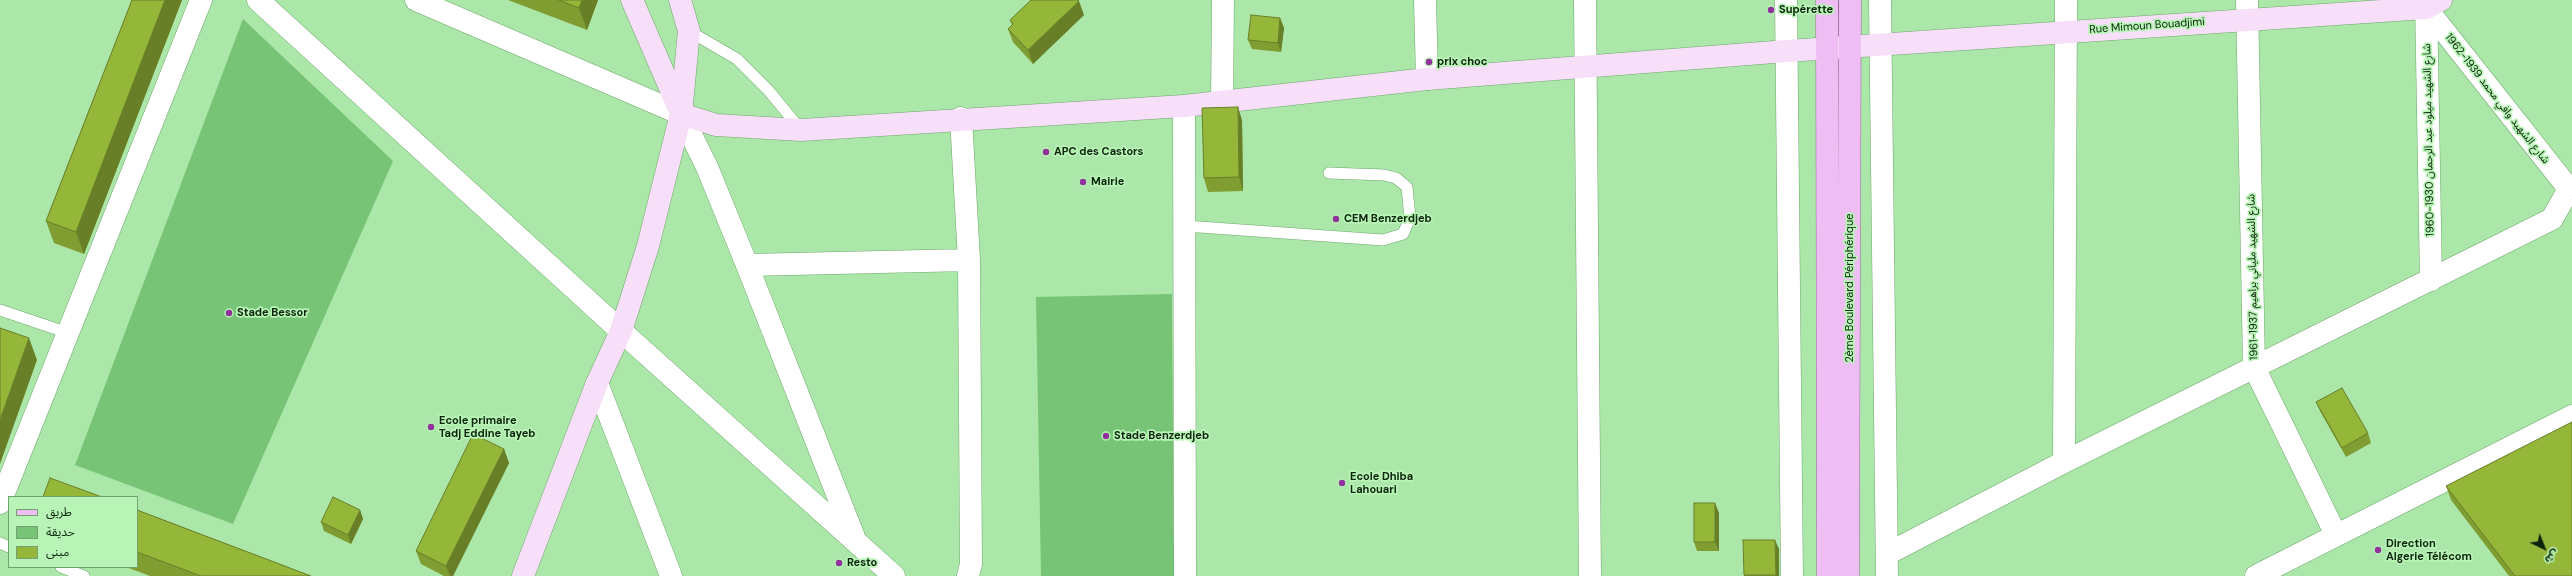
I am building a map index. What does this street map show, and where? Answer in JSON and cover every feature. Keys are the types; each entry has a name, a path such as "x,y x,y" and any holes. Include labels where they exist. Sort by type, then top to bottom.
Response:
{"main road":[{"name":"2ème Boulevard Périphérique","path":"1827,0 1828,576"},
{"name":"2ème Boulevard Périphérique","path":"1848,576 1850,0"}],"street":[{"path":"0,503 201,0"},
{"path":"258,0 621,331 894,576"},
{"path":"416,0 681,114"},
{"path":"632,0 681,114 707,167 856,541 872,576"},
{"path":"523,576 597,383 621,331 648,246 681,114 689,31 680,0"},
{"path":"1222,103 1223,0"},
{"path":"1425,0 1427,80"},
{"path":"1584,0 1590,576"},
{"path":"1786,0 1792,576"},
{"path":"1880,0 1887,576"},
{"path":"2064,462 2066,0"},
{"name":"Rue Mimoun Bouadjimi","path":"681,114 716,125 801,130 961,118 1184,106 1427,80 1787,51 1880,46 2066,32 2247,9 2431,3"},
{"name":"شارع الشهيد وافي محمد 1939-1962","path":"2431,3 2570,188"},
{"name":"شارع الشهيد ميلود عبد الرحمان 1930-1960","path":"2431,3 2431,280"},
{"name":"شارع الشهيد ملياني براهيم 1937-1961","path":"2247,9 2254,367 2336,535"},
{"path":"1184,106 1185,576"},
{"path":"961,118 969,260 971,564 968,576"},
{"path":"1887,554 2064,462 2552,219 2570,188"},
{"path":"747,265 969,260"},
{"path":"597,383 671,576"},
{"path":"2256,576 2572,416"}],"lane":[{"path":"689,31 737,59 769,91 801,130"},
{"path":"1185,226 1384,240 1403,234 1410,218 1407,187 1396,178 1384,175 1329,173"},
{"path":"0,310 68,333"},
{"path":"64,568 84,576"}],"green space":[{"name":"Stade Bessor","path":"243,19 393,161 233,524 75,465"},
{"name":"Stade Benzerdjeb","path":"1172,294 1174,576 1041,576 1036,297"}],"building":[{"path":"132,0 165,0 76,232 46,221"},
{"path":"559,0 582,0 579,8"},
{"path":"1031,0 1079,1 1028,50 1008,29 1013,24 1010,20"},
{"path":"1251,15 1280,18 1278,43 1248,40"},
{"path":"1238,107 1239,177 1204,178 1202,108"},
{"path":"0,328 29,338 0,420"},
{"path":"2342,388 2368,433 2342,448 2316,402"},
{"path":"2572,422 2572,576 2515,576 2446,486"},
{"path":"473,434 504,449 446,566 416,551"},
{"path":"50,478 99,496 43,496"},
{"path":"333,497 360,510 348,535 321,522"},
{"path":"1694,503 1715,503 1715,542 1694,542"},
{"path":"138,510 311,576 201,576 138,552"},
{"path":"1743,540 1775,540 1776,575 1744,575"}],"place":[{"name":"Supérette","path":"1771,10"},
{"name":"prix choc","path":"1429,62"},
{"name":"APC des Castors","path":"1046,152"},
{"name":"Mairie","path":"1083,182"},
{"name":"CEM Benzerdjeb","path":"1336,219"},
{"name":"Stade Bessor","path":"229,313"},
{"name":"Ecole primaire Tadj Eddine Tayeb","path":"431,427"},
{"name":"Stade Benzerdjeb","path":"1106,436"},
{"name":"Ecole Dhiba Lahouari","path":"1342,483"},
{"name":"Direction Algerie Télécom","path":"2378,550"},
{"name":"Resto","path":"839,563"}]}
